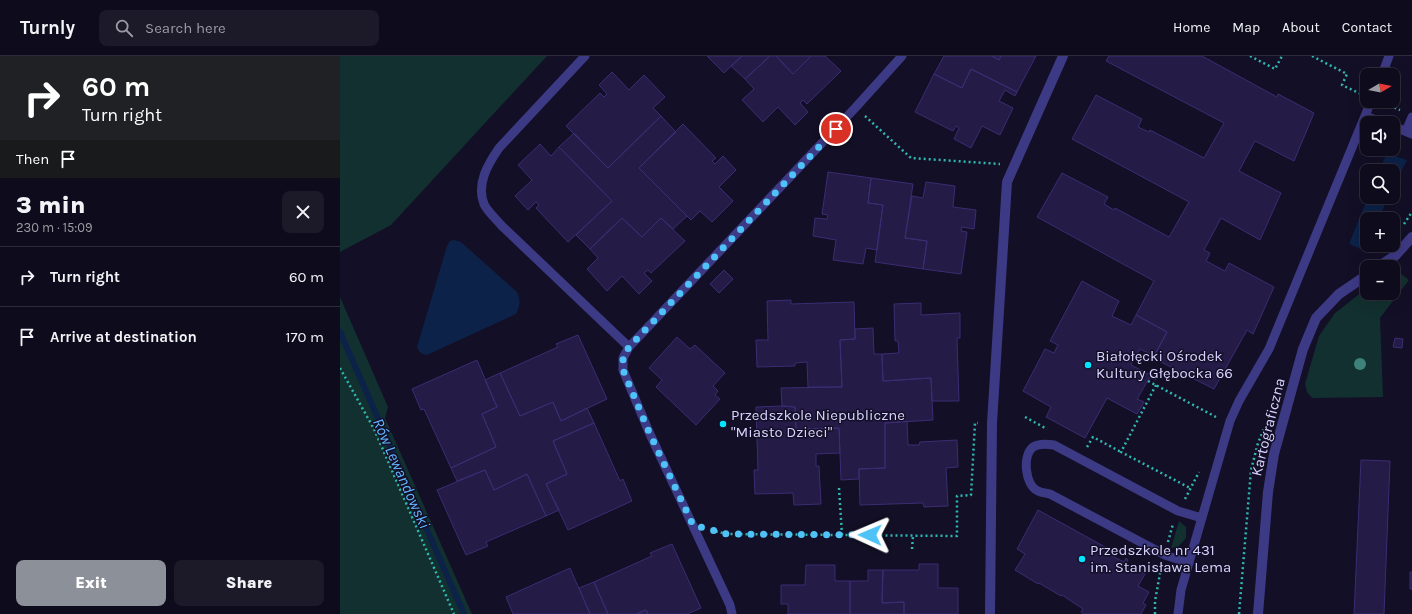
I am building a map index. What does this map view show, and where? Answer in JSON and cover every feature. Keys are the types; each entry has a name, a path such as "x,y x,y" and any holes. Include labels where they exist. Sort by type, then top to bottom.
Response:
{"street":[{"path":"990,614 992,424 1007,182 1063,56"},
{"path":"1388,260 1396,255 1412,237"},
{"name":"Kartograficzna","path":"1258,614 1268,492 1274,454 1303,350 1316,318 1339,294 1360,280"}],"lane":[{"path":"585,56 499,148 488,164 482,185 484,204 502,226 629,347"},
{"path":"732,614 730,605 649,432 623,370 623,358 629,347 856,107 902,56"},
{"path":"1385,68 1389,56"},
{"path":"1365,116 1368,108"},
{"path":"1409,115 1409,132"},
{"path":"1178,614 1181,590 1230,421 1239,401 1269,349 1360,128"},
{"path":"1189,563 1165,555 1050,494 1037,491 1029,481 1027,472 1029,452 1034,447 1041,444 1054,445 1178,512 1202,518"}],"path":[{"path":"1250,56 1275,69 1282,56"},
{"path":"1312,56 1347,74 1342,85 1360,94"},
{"path":"856,107 912,158 998,164"},
{"path":"1394,108 1409,115"},
{"path":"340,368 374,429 454,614"},
{"path":"1148,381 1220,419"},
{"path":"1156,385 1121,452 1190,488"},
{"path":"693,525 727,534 957,536 957,496 971,495 974,422 978,423"},
{"path":"839,488 842,535"},
{"path":"912,550 913,536"}],"green space":[{"path":"340,56 547,56 391,225 340,252"},
{"path":"1400,273 1409,280 1400,292"},
{"path":"1360,293 1360,300 1394,300 1380,318 1383,397 1312,398 1307,392 1305,384 1319,336 1335,313"},
{"path":"340,297 388,407 385,418 472,614 340,614"},
{"path":"1179,521 1186,527 1186,538 1178,547 1171,548"}],"water":[{"path":"1386,156 1396,156 1407,160 1400,174 1400,164 1382,164"},
{"path":"1365,204 1386,204 1382,212 1362,212"},
{"path":"1360,217 1360,249 1349,244"},
{"path":"454,240 461,242 517,292 519,306 516,314 425,355 420,352 417,347 447,246 450,241"}],"building":[{"path":"707,56 742,56 724,73"},
{"path":"742,56 770,56 745,79 731,66"},
{"path":"770,56 776,56 793,74 811,56 825,56 841,71 807,104 803,100 800,103 808,112 795,125 778,107 763,122 742,100 754,89 745,79"},
{"path":"776,56 811,56 793,74"},
{"path":"944,56 992,56 999,60 1001,56 1036,56 1017,92 971,69 962,88 934,74"},
{"path":"992,56 1001,56 999,60"},
{"path":"1109,56 1202,56 1277,97 1278,94 1314,113 1294,161 1255,141 1239,171 1281,193 1260,240 1221,218 1204,250 1210,253 1206,261 1225,271 1229,263 1274,287 1253,334 1247,330 1214,389 1153,358 1167,332 1136,315 1154,281 1037,217 1062,173 1108,197 1104,204 1114,210 1115,208 1169,237 1189,202 1072,139 1096,95 1142,119 1138,127 1149,132 1150,130 1204,158 1224,123 1106,61"},
{"path":"971,69 1017,92 1015,96 1005,90 999,101 1013,108 1000,135 982,126 971,148 954,139 959,128 956,126 953,131 915,112 934,74 962,88"},
{"path":"612,72 629,90 644,75 665,97 653,108 661,116 608,168 566,126 600,93 604,97 607,94 599,85"},
{"path":"661,116 676,132 639,168 687,216 673,229 661,218 642,237 622,218 590,249 576,235 612,201 559,147 574,133 608,168"},
{"path":"683,124 716,158 712,161 715,164 723,156 736,170 719,187 733,201 712,222 700,211 691,220 639,168"},
{"path":"540,144 551,156 559,147 612,201 568,242 536,208 539,205 536,202 528,210 515,196 532,180 518,165"},
{"path":"828,172 871,178 868,203 883,205 877,250 866,248 863,264 833,260 836,240 813,236 815,218 827,219 828,215 822,214"},
{"path":"871,178 913,184 905,238 927,241 923,269 875,262 883,205 868,203"},
{"path":"926,182 955,186 953,207 976,210 974,229 962,227 961,231 967,232 961,274 923,269 927,241 905,238 912,196 923,198"},
{"path":"622,218 642,237 661,218 685,241 651,273 648,270 644,273 652,281 639,294 622,276 607,291 587,269 598,258 590,249"},
{"path":"724,270 733,279 719,293 710,284"},
{"path":"1082,281 1119,301 1112,316 1131,325 1136,315 1167,332 1154,356 1140,349 1131,365 1156,378 1156,380 1150,377 1137,399 1144,402 1137,414 1107,398 1085,438 1046,417 1051,407 1023,391 1045,349 1054,353 1058,345 1050,341"},
{"path":"791,300 791,304 854,302 855,339 840,340 842,387 808,387 807,362 795,363 795,366 757,367 756,340 768,340 767,301"},
{"path":"921,303 921,315 960,313 960,338 957,338 959,401 932,401 931,378 883,381 882,354 899,353 898,341 895,341 894,304"},
{"path":"873,328 874,354 882,354 883,381 931,378 933,420 885,423 885,468 859,469 859,479 841,480 839,428 796,429 795,407 782,406 781,388 842,387 840,340 855,339 855,329"},
{"path":"578,335 607,399 561,421 553,402 520,416 500,373 558,347 556,344"},
{"path":"677,337 690,349 695,345 725,373 713,386 718,391 715,395 720,399 696,425 656,387 662,380 649,368"},
{"path":"1395,338 1403,339 1402,348 1393,347"},
{"path":"477,360 497,407 482,414 496,447 451,468 424,409 421,410 412,389"},
{"path":"500,373 520,416 553,402 561,421 587,408 594,423 553,441 567,474 546,484 559,510 546,516 527,474 494,490 485,470 457,481 451,468 496,447 482,414 497,407 485,380"},
{"path":"756,407 795,407 796,429 839,428 840,453 816,454 816,466 819,466 821,504 794,505 793,493 755,494 754,470 758,470"},
{"path":"907,421 908,445 919,445 920,442 957,440 958,467 946,468 948,506 924,507 923,503 860,505 859,469 885,468 885,423"},
{"path":"594,423 620,481 623,479 632,501 568,530 546,484 567,474 553,441"},
{"path":"1361,460 1390,461 1384,614 1354,614"},
{"path":"485,470 494,490 527,474 546,516 486,542 488,546 466,555 437,490"},
{"name":"Przedszkole nr 431 im. Stanisława Lema","path":"1038,510 1116,553 1114,557 1124,562 1126,558 1128,560 1126,564 1145,574 1138,586 1149,592 1143,603 1146,605 1141,614 1084,614 1081,612 1083,609 1062,595 1061,596 1039,583 1038,584 1015,570 1025,554 1017,549"},
{"path":"672,544 701,608 687,614 648,614 646,610 636,614 608,614 594,582 652,556 650,553"},
{"path":"919,564 938,564 938,588 958,588 958,614 904,614 904,602 882,603 883,570 919,570"},
{"path":"806,565 835,565 835,581 850,581 850,614 788,614 788,604 781,604 781,585 805,585"},
{"path":"570,568 590,614 513,614 506,597"},
{"path":"868,570 883,570 882,603 904,602 904,614 850,614 850,581 868,581"},
{"path":"1410,572 1412,572 1412,589 1410,589"},
{"path":"594,582 608,614 590,614 579,588"},
{"path":"646,610 648,614 636,614"}],"waterway":[{"name":"Rów Lewandowski","path":"340,332 464,614"}],"place":[{"name":"Białołęcki Ośrodek Kultury Głębocka 66","path":"1088,365"},
{"name":"Przedszkole Niepubliczne \"Miasto Dzieci\"","path":"723,424"},
{"name":"Przedszkole nr 431 im. Stanisława Lema","path":"1082,559"}],"route":[{"path":"836,129 629,347 623,358 623,370 649,432 693,525 727,534 870,535"}]}
